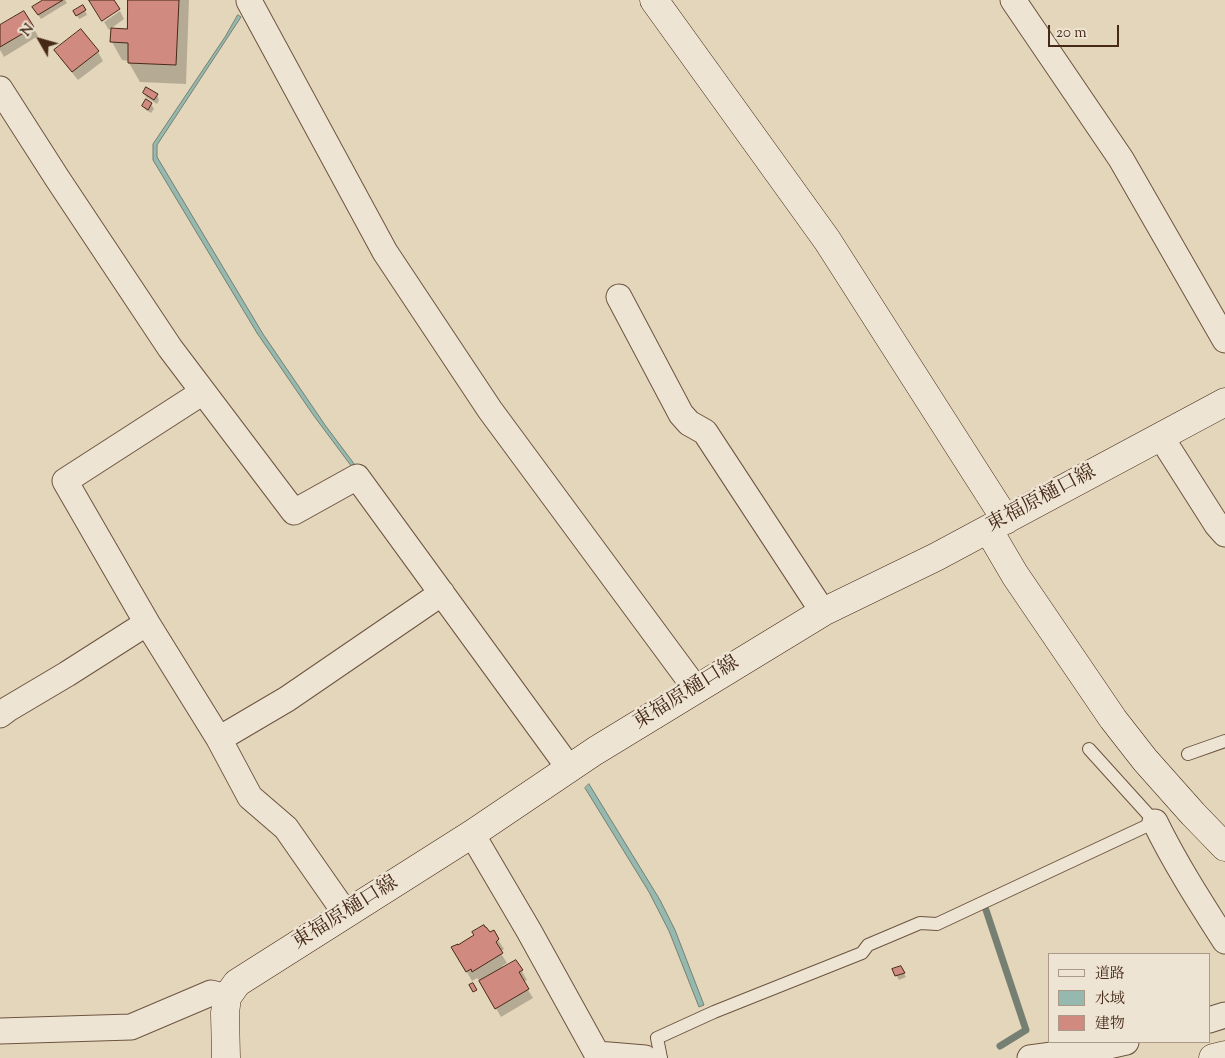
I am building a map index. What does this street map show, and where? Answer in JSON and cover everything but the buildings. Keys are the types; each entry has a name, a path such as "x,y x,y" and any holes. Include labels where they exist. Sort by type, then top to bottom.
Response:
{"main road":[{"path":"654,0 827,240 997,524 1015,575 1113,719 1145,760 1225,847"},
{"name":"東福原樋口線","path":"227,997 237,983 472,834 595,751 823,612 936,557 1225,402"},
{"path":"226,1058 225,1013 227,997"},
{"path":"1213,1058 1225,1054"}],"street":[{"path":"1013,0 1121,159 1225,340"},
{"path":"249,1 385,252 490,410 696,689"},
{"path":"0,89 164,340 294,512 357,477 569,768"},
{"path":"620,298 681,414 689,423 706,432 823,612"},
{"path":"203,392 64,481 147,623 219,739 250,797 286,828 346,914"},
{"path":"1161,437 1217,525 1225,534"},
{"path":"219,739 287,699 442,593"},
{"path":"0,715 147,623"},
{"path":"1155,822 1187,881 1225,941"},
{"path":"472,834 529,931 597,1054 645,1058"},
{"path":"0,1030 131,1027 211,993 227,997"},
{"path":"1210,1020 1225,1014"},
{"path":"1030,1058 1096,1049 1122,1043"}],"lane":[{"path":"1188,754 1225,741"},
{"path":"661,1058 657,1038 714,1012 862,953 868,945 920,923 937,924 1155,822 1089,749"}],"water":[{"path":"238,15 241,17 157,145 157,157 263,334 325,425 358,469 355,471 314,416 257,333 153,160 153,144"},
{"path":"589,784 660,900 675,930 704,1005 699,1007 669,931 649,892 585,788"}],"waterway":[{"path":"986,910 1026,1030 1000,1046"}]}
